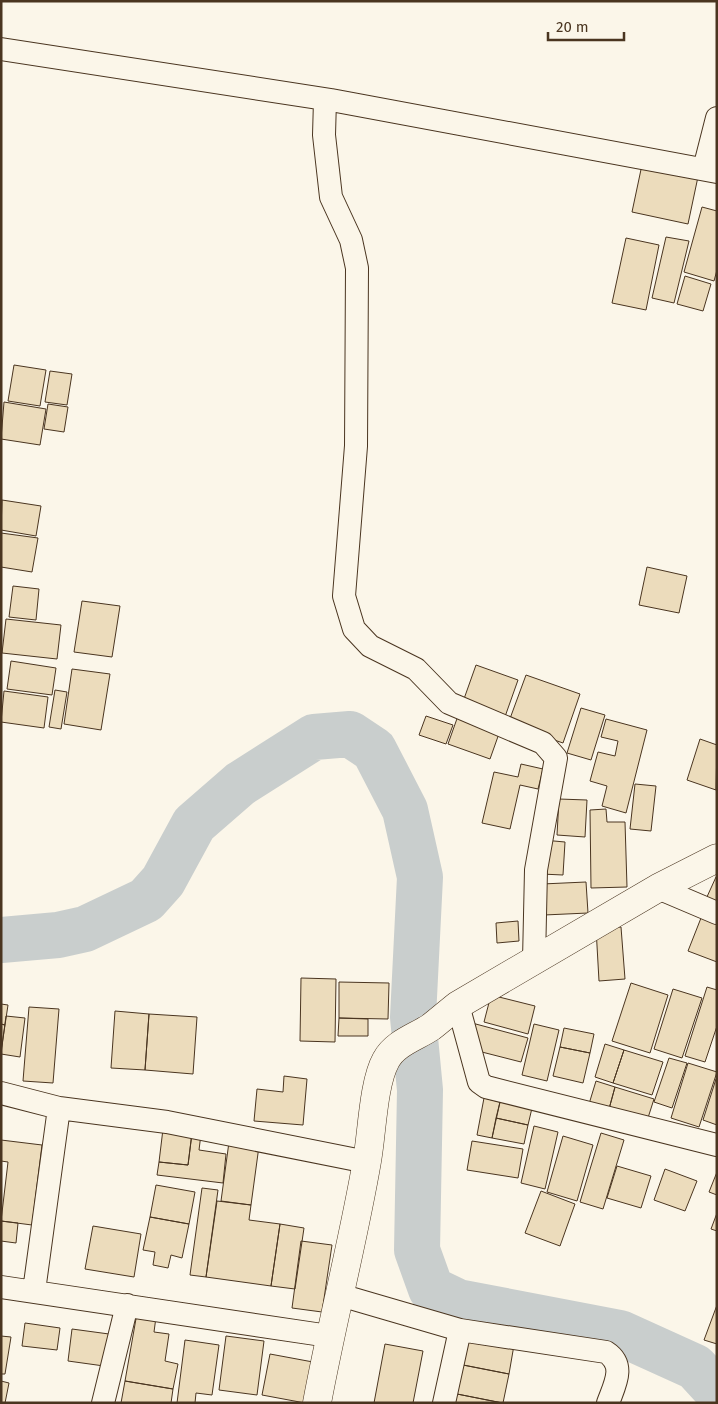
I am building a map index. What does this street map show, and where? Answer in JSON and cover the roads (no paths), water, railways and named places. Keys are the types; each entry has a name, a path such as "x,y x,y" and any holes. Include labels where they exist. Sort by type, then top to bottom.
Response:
{"street":[{"path":"1,50 325,100 710,170 717,118"},
{"path":"325,100 324,135 331,197 350,240 357,268 356,446 344,596 348,613 358,636 370,646 416,669 449,704 543,743 556,758 536,870 534,960"},
{"path":"317,1403 329,1336 340,1295 367,1162 380,1075 386,1060 397,1047 431,1027 458,1005 658,888 717,858"},
{"path":"658,888 717,913"},
{"path":"458,1005 479,1082 486,1087 717,1145"},
{"path":"1,1093 59,1108 166,1122 367,1162"},
{"path":"34,1291 59,1108"},
{"path":"1,1287 329,1336"},
{"path":"340,1295 460,1330 606,1352 613,1356 618,1366 617,1379 608,1403"},
{"path":"103,1403 127,1305"},
{"path":"444,1403 460,1330"}],"waterway":[{"path":"1,940 58,935 85,929 146,900 163,881 194,824 240,784 314,737 350,734 374,750 405,810 420,877 413,1017 420,1090 417,1250 431,1289 458,1302 620,1333 695,1367 717,1391"}]}
